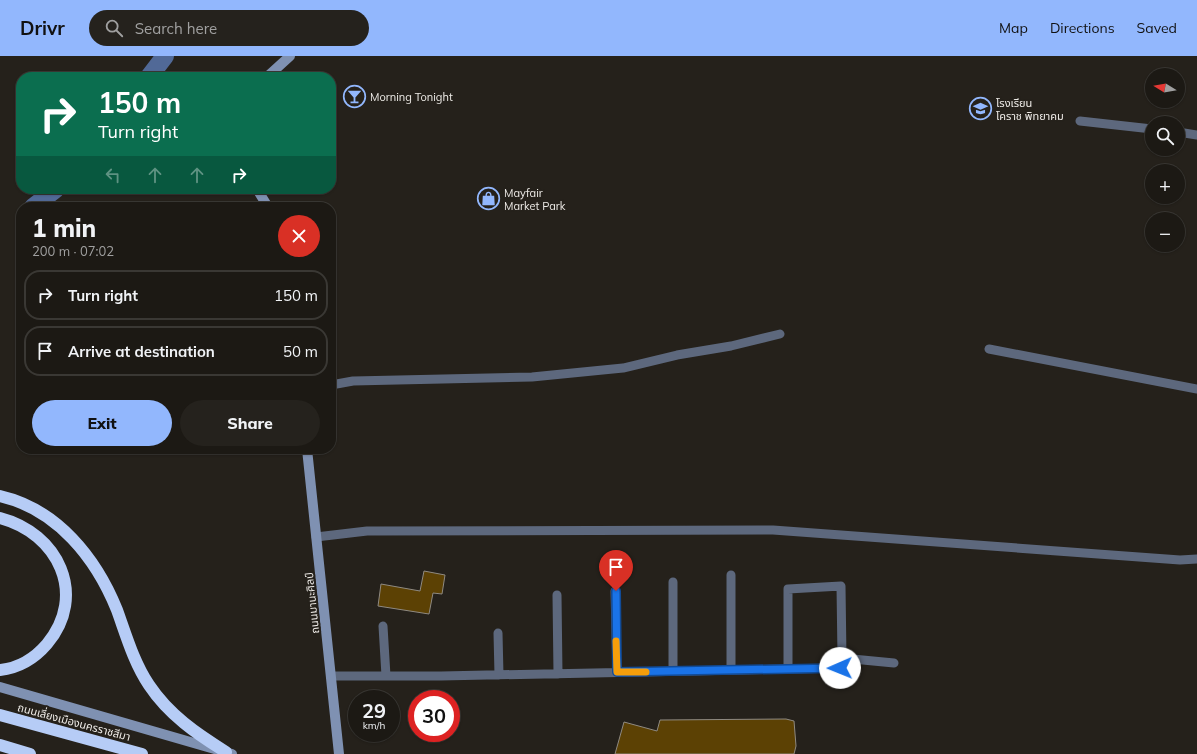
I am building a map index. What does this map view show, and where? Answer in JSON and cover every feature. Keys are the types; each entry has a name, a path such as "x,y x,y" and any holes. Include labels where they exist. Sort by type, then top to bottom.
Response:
{"highway":[{"path":"0,496 30,506 46,516 89,556 103,579 137,662 154,692 179,720 229,753"},
{"path":"0,518 33,533 51,550 62,570 66,593 62,616 58,627 42,649 32,658 20,665 0,670"},
{"name":"ถนนเลี่ยงเมืองนครราชสีมา","path":"0,715 142,754"},
{"path":"0,746 30,754"}],"street":[{"path":"272,72 290,56"},
{"path":"1080,121 1145,129"},
{"path":"1185,133 1197,134"},
{"path":"336,384 353,381 532,377 623,368 677,355 731,346 780,334"},
{"path":"989,349 1197,389"},
{"name":"ถนนมานะศิลป์","path":"308,454 339,754"},
{"path":"316,537 368,531 773,530 1156,558 1197,559"},
{"path":"731,575 731,670"},
{"path":"673,582 673,671"},
{"path":"332,676 499,675 840,668 842,658 841,586 788,588 788,669"},
{"path":"616,591 617,672"},
{"path":"557,595 558,674"},
{"path":"383,626 386,676"},
{"path":"498,632 499,675"},
{"path":"842,658 894,663"},
{"path":"0,687 229,753"}],"building":[{"path":"424,571 445,575 442,594 433,593 429,614 378,606 381,584 420,591"},
{"path":"786,719 794,721 796,746 794,754 615,754 624,722 657,731 660,720"}],"waterway":[{"path":"153,72 165,56"},
{"path":"39,202 50,194"}],"slow traffic":[{"path":"616,641 617,672 646,672"}],"place":[{"name":"Morning Tonight","path":"355,97"},
{"name":"โรงเรียน โคราช พิทยาคม","path":"981,109"},
{"name":"Mayfair Market Park","path":"488,199"}],"route":[{"path":"616,591 617,672 840,668"}]}
